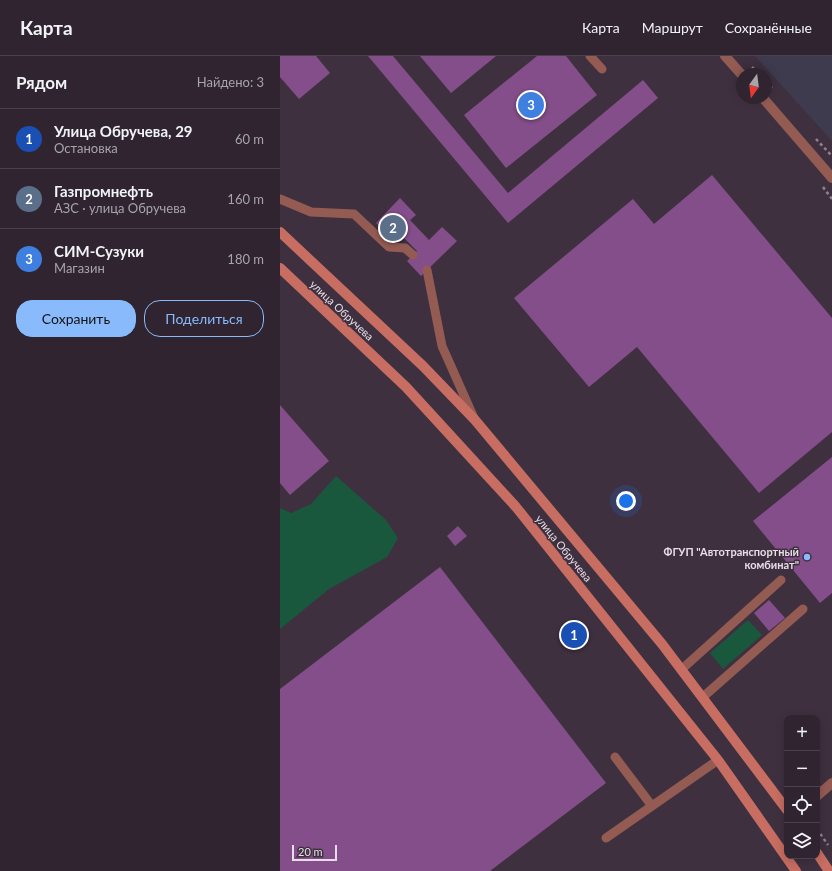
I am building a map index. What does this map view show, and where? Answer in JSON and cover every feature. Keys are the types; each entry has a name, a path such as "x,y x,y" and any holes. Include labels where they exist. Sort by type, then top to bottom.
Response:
{"main road":[{"name":"улица Обручева","path":"280,232 423,366 475,420 536,490 682,669 784,806"},
{"name":"улица Обручева","path":"280,268 406,387 516,507 718,760 796,871"},
{"path":"820,858 829,871"}],"street":[{"path":"725,56 736,68"},
{"path":"768,104 832,178"},
{"path":"820,793 832,783"}],"lane":[{"path":"590,56 602,68"},
{"path":"280,199 311,212 354,214 389,247 405,248 413,255"},
{"path":"427,270 442,346 475,420"},
{"path":"682,669 781,580"},
{"path":"703,697 802,609"},
{"path":"615,757 652,806"},
{"path":"606,838 718,760"}],"path":[{"path":"820,833 832,851"}],"shaded area":[{"path":"755,56 832,56 832,141 772,75 772,68 766,68"}],"green space":[{"path":"336,476 386,520 398,538 387,557 329,589 280,629 280,508 291,513 311,504"},
{"path":"748,620 762,635 723,669 710,653"}],"building":[{"path":"280,56 316,56 330,73 299,99 280,77"},
{"path":"368,56 393,56 508,193 643,80 658,98 508,223"},
{"path":"420,56 496,56 451,93"},
{"path":"537,56 566,56 597,95 506,168 464,115"},
{"path":"712,175 832,318 832,432 759,493 637,347 589,387 514,298 633,199 654,224"},
{"path":"400,198 416,215 410,220 429,240 442,227 457,241 421,276 407,261 417,251 398,232 391,239 376,223"},
{"path":"280,405 329,461 290,495 280,483"},
{"name":"ФГУП \"Автотранспортный комбинат\"","path":"832,457 832,593 820,603 753,521"},
{"path":"458,526 467,536 455,546 447,536"},
{"path":"440,567 606,783 490,871 280,871 280,689"},
{"path":"769,600 785,618 769,631 754,613"}],"place":[{"name":"СИМ-Сузуки","path":"531,105"},
{"name":"Газпромнефть","path":"393,228"},
{"name":"ФГУП \"Автотранспортный комбинат\"","path":"807,557"},
{"name":"Улица Обручева, 29","path":"574,635"}]}
